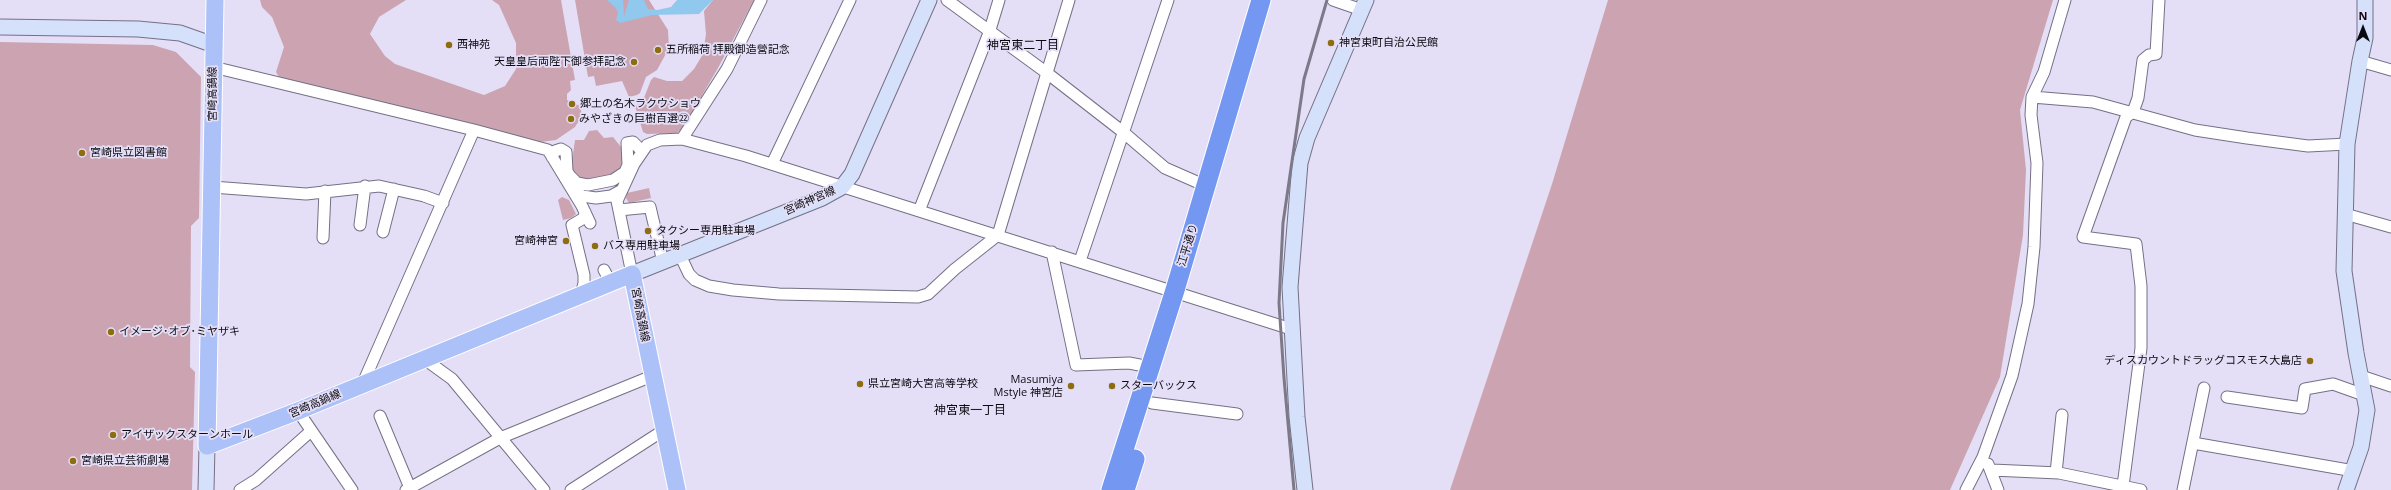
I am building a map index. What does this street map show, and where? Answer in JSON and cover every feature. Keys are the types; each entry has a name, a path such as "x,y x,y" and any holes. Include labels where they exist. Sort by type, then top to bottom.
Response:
{"highway":[{"name":"江平通り","path":"1125,490 1152,403 1206,186 1261,0"},
{"name":"江平通り","path":"1111,490 1150,368 1180,292 1274,0"}],"main road":[{"name":"宮崎高鍋線","path":"215,0 207,446 298,411 423,358 580,295 608,276 632,274 652,376 677,490"}],"street":[{"path":"682,139 727,69 762,0"},
{"path":"772,164 850,0"},
{"name":"宮崎神宮線","path":"632,274 822,198 842,187 852,174 929,0"},
{"path":"947,0 989,33 1047,73 1123,132 1165,168 1206,186"},
{"path":"919,211 989,33 999,0"},
{"path":"680,255 689,274 694,280 709,286 779,294 918,297 928,294 955,269 998,235 1069,0"},
{"path":"1080,261 1168,0"},
{"path":"1305,490 1297,417 1291,329 1290,287 1300,163 1308,138 1364,5 1333,0"},
{"path":"1966,490 1983,457 2012,376 2028,304 2034,247 2037,163 2031,115 2032,97 2044,72 2065,0"},
{"path":"2123,486 2141,348 2141,286 2136,244 2083,238 2123,124 2126,117 2133,112 2138,98 2143,60 2148,55 2156,54 2159,0"},
{"path":"2346,490 2354,471 2367,424 2367,410 2344,271 2348,144 2365,38 2365,0"},
{"path":"0,26 138,29 180,33 214,45"},
{"path":"2360,62 2391,70"},
{"path":"213,67 474,130 548,150 572,189 590,223"},
{"path":"2032,97 2093,102 2195,130 2247,138 2308,146 2348,144"},
{"path":"363,383 474,130"},
{"path":"632,274 618,206 622,190 644,148 660,140 682,139 772,164 1180,292 1291,329"},
{"path":"552,157 555,151 561,150 566,152 567,171 570,176 577,183 588,185 613,180 625,172 628,165 627,143 633,142 644,148"},
{"path":"212,187 306,194 365,186 394,189 443,203"},
{"path":"360,225 365,186"},
{"path":"383,232 394,189"},
{"path":"572,189 582,196 596,198 611,196 622,190"},
{"path":"323,238 325,192"},
{"path":"618,206 650,207 664,262"},
{"path":"580,295 584,283 584,275 572,225 584,218 585,212"},
{"path":"2345,214 2391,228"},
{"path":"1052,252 1076,365 1129,363 1150,368"},
{"path":"423,358 452,379 544,490"},
{"path":"380,416 408,489 500,438 652,376"},
{"path":"2361,376 2391,386"},
{"path":"2227,397 2302,408 2305,389 2333,384 2364,395"},
{"path":"2183,490 2204,388"},
{"path":"1152,403 1237,414"},
{"path":"298,411 352,490"},
{"path":"2056,473 2062,415"},
{"path":"571,490 664,430"},
{"path":"240,490 256,480 311,431"},
{"path":"2193,443 2354,471"},
{"path":"206,490 207,446"},
{"path":"1983,457 1992,470 1998,490"},
{"path":"1992,470 2056,473 2141,490"}],"shaded area":[{"path":"260,0 406,0 379,17 370,34 385,56 395,64 484,95 505,86 516,69 516,43 499,5 492,0 561,0 575,80 570,81 571,90 567,94 567,100 580,106 582,116 575,127 556,140 541,142 279,77 276,72 284,47 272,17 262,7"},
{"path":"575,0 649,0 668,30 669,48 657,70 646,77 640,93 629,97 622,81 596,86 594,76 588,77"},
{"path":"713,0 754,0 718,68 683,128 677,133 647,134 643,132 635,106 642,103 651,80 654,77 667,81 682,81 694,69 703,54 706,34 704,11"},
{"path":"1608,0 2053,0 2020,110 2026,170 2023,235 2000,377 1950,490 1450,490 1552,184"},
{"path":"0,42 153,45 176,52 201,77 199,218 191,226 190,367 195,372 192,490 0,490"},
{"path":"597,130 604,138 613,137 621,147 624,164 620,171 612,175 585,180 576,176 571,168 575,140 584,140 589,131"},
{"path":"649,188 651,198 629,203 626,198 627,193"},
{"path":"562,197 569,200 576,214 571,218 563,220 558,200"}],"water":[{"path":"607,0 623,0 624,16 629,0 644,0 648,9 657,10 671,7 677,0 713,0 699,14 652,15 620,23 616,20 618,13 616,8"}],"railway":[{"path":"1294,490 1279,303 1283,223 1304,79 1327,0"}],"place":[{"name":"神宮東町自治公民館","path":"1331,43"},
{"name":"西神苑","path":"449,45"},
{"name":"五所稲荷 拝殿御造營記念","path":"658,50"},
{"name":"天皇皇后両陛下御参拝記念","path":"634,62"},
{"name":"郷土の名木ラクウショウ","path":"572,104"},
{"name":"みやざきの巨樹百選㉒","path":"571,119"},
{"name":"宮崎県立図書館","path":"82,153"},
{"name":"タクシー専用駐車場","path":"648,231"},
{"name":"宮崎神宮","path":"566,241"},
{"name":"バス専用駐車場","path":"595,246"},
{"name":"イメージ･オブ･ミヤザキ","path":"111,332"},
{"name":"ディスカウントドラッグコスモス大島店","path":"2310,361"},
{"name":"県立宮崎大宮高等学校","path":"860,384"},
{"name":"Masumiya Mstyle 神宮店","path":"1071,386"},
{"name":"スターバックス","path":"1112,386"},
{"name":"アイザックスターンホール","path":"113,435"},
{"name":"宮崎県立芸術劇場","path":"73,461"}],"district":[{"name":"神宮東二丁目","path":"1023,46"},
{"name":"神宮東一丁目","path":"970,411"}]}
